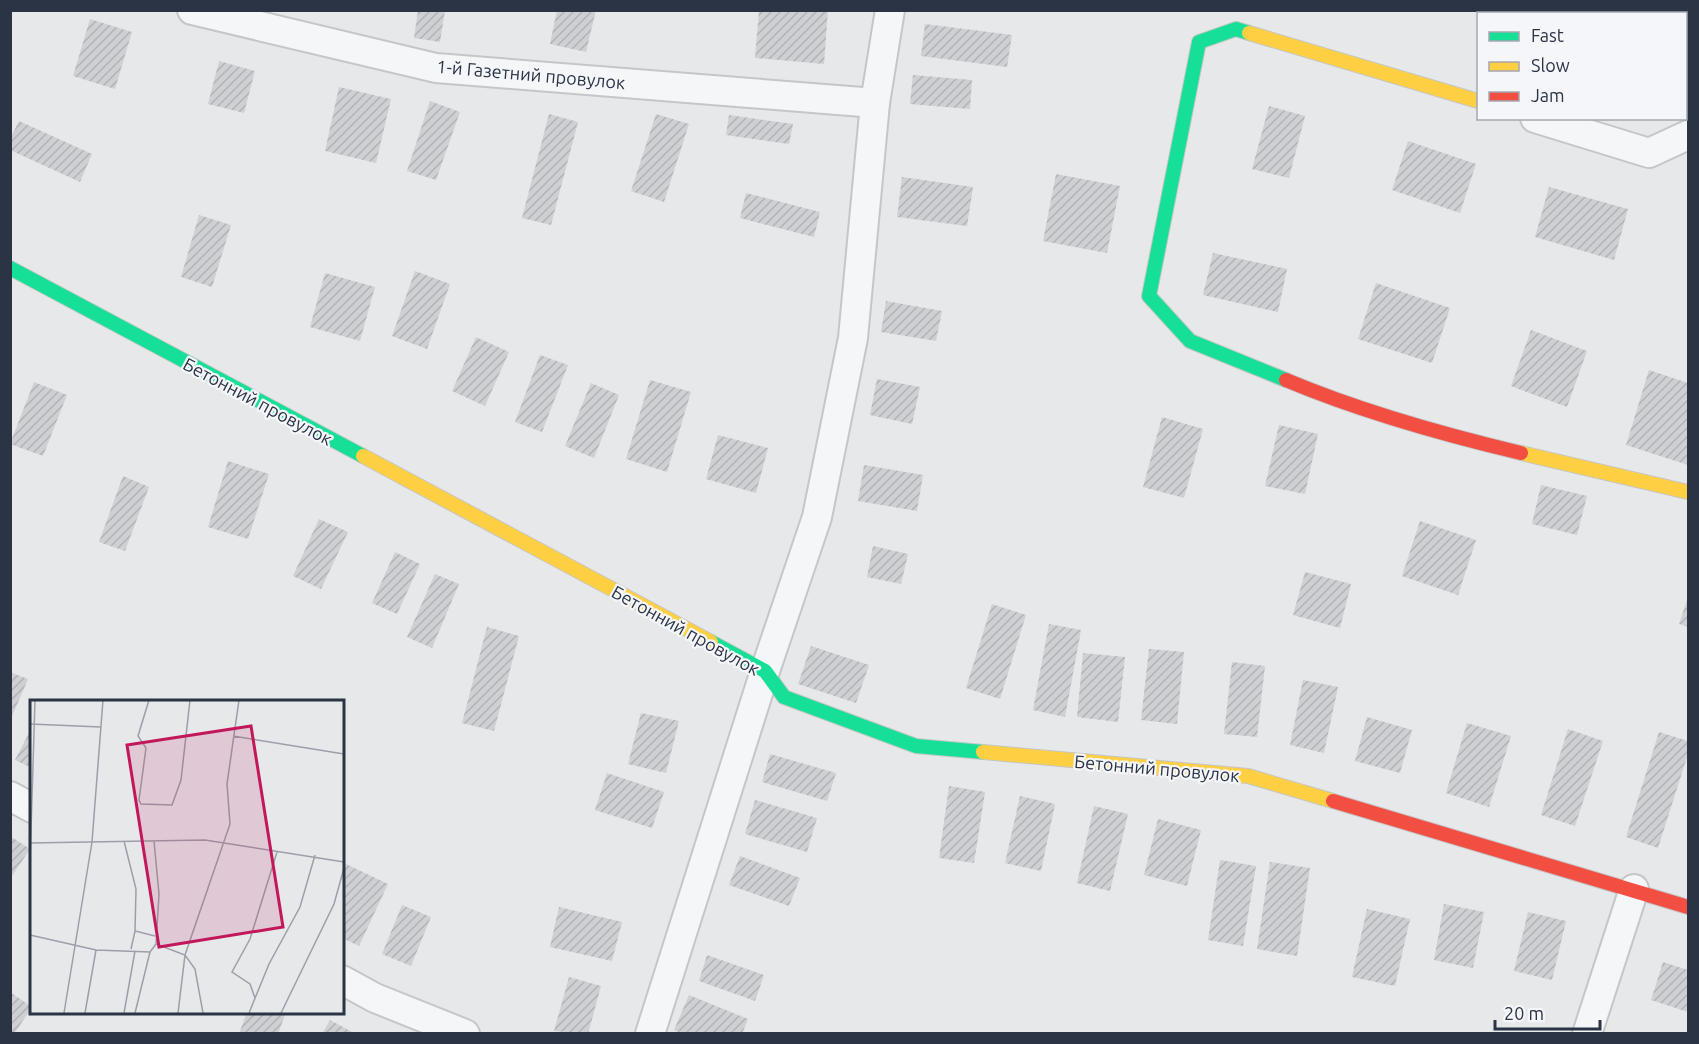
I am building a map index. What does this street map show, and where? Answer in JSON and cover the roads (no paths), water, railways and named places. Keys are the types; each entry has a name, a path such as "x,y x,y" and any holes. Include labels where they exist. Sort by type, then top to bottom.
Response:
{"street":[{"name":"1-й Газетний провулок","path":"192,10 436,68 875,103"},
{"path":"650,1034 765,671 817,517 854,338 875,103 890,10"},
{"path":"1477,100 1236,29 1199,42 1149,296 1190,341 1339,402 1459,438 1689,492"},
{"path":"1542,120 1649,153 1689,135"},
{"name":"Бетонний провулок","path":"10,268 765,671 784,697 916,746 1248,776 1689,907"},
{"path":"10,796 30,807"},
{"path":"1587,1034 1634,889"},
{"path":"344,981 375,998 465,1034"}]}
